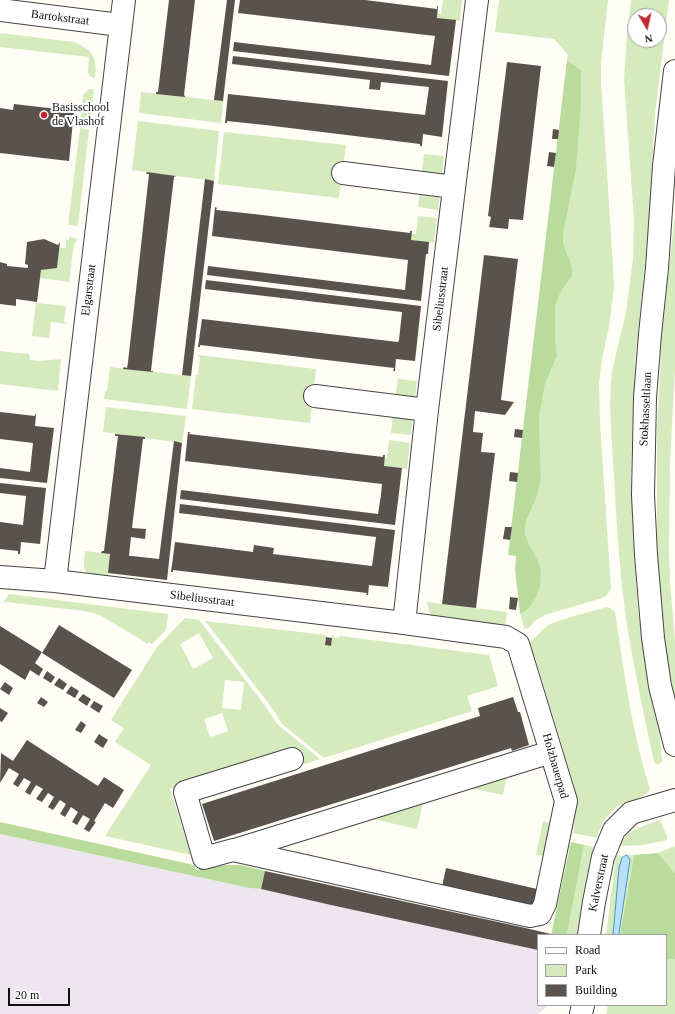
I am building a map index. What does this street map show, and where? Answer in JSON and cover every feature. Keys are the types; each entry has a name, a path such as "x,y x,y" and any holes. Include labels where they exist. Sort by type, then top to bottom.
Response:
{"street":[{"name":"Elgarstraat","path":"55,581 124,0"},
{"name":"Sibeliusstraat","path":"404,623 427,410 477,0"},
{"name":"Bartokstraat","path":"0,10 120,25"},
{"name":"Stokhasseltlaan","path":"675,71 664,166 657,268 645,398 643,495 648,585 653,638 660,686 675,745"},
{"path":"343,173 454,187"},
{"path":"316,396 427,410"},
{"name":"Sibeliusstraat","path":"2,580 55,581 404,623 506,638 518,644"},
{"name":"Holzbauerpad","path":"233,850 530,916 540,914 545,904 566,801 518,644"},
{"path":"292,759 185,792 204,858 551,752"},
{"name":"Kalverstraat","path":"589,934 603,857 614,830 631,814 675,800"}],"shaded area":[{"path":"0,834 249,888 261,889 537,950 537,1006 548,1006 538,1014 0,1014"}],"green space":[{"path":"443,0 462,0 460,21 437,18 438,14 441,14"},
{"path":"499,0 608,0 601,63 601,82 614,287 609,327 602,359 599,383 600,423 611,588 605,597 545,615 536,620 528,629 524,628 520,613 522,613 536,557 525,534 526,521 536,499 541,479 539,418 545,384 557,356 555,337 555,307 560,294 566,285 572,266 563,243 564,229 576,170 581,70 567,60 568,55 554,39 495,32"},
{"path":"631,0 669,0 667,16 667,8 630,8"},
{"path":"0,33 74,42 85,48 92,55 96,65 95,78 91,77 88,73 89,57 0,47"},
{"path":"627,35 627,48 663,48 655,114 648,239 635,361 631,471 638,610 645,659 659,729 662,761 659,764 655,764 654,762 632,653 623,597 616,517 611,424 610,397 612,371 626,312 633,259 634,221 624,79"},
{"path":"567,60 581,70 581,104 576,170 564,229 563,243 572,266 572,275 560,294 555,307 555,337 557,356 545,384 539,418 541,479 536,499 526,521 525,534 541,570 540,586 536,597 529,608 520,613 515,570 516,556 508,555"},
{"path":"89,89 94,89 90,127 80,126 83,95"},
{"path":"141,92 223,101 221,123 139,113"},
{"path":"138,121 219,131 214,181 132,170"},
{"path":"80,128 89,130 78,226 68,225"},
{"path":"224,132 346,145 339,198 218,184"},
{"path":"424,154 444,156 442,175 422,173"},
{"path":"420,189 440,191 438,210 418,207"},
{"path":"675,214 675,368 670,463 669,550 670,583 675,639 675,703 662,631 657,554 657,431 662,330"},
{"path":"418,216 437,218 434,243 411,240 411,234 416,234"},
{"path":"69,237 77,238 76,243 74,243 69,282 40,278 41,270 57,267 59,248 66,248 66,240 69,240"},
{"path":"36,302 66,306 64,322 66,324 51,322 49,338 32,336"},
{"path":"0,351 29,354 30,360 39,361 61,359 58,391 0,384"},
{"path":"198,355 316,369 310,423 192,409 196,375 198,375 200,357"},
{"path":"110,367 191,376 187,409 104,399 105,391 107,391"},
{"path":"398,379 417,381 415,400 395,398"},
{"path":"106,407 186,416 182,443 103,432"},
{"path":"393,414 413,416 411,435 391,433"},
{"path":"389,440 410,443 407,469 384,466 385,458 387,458"},
{"path":"85,551 110,554 108,577 89,574 86,572 84,565"},
{"path":"9,594 168,614 166,630 152,644 149,642 148,644 100,615 86,611 3,603"},
{"path":"427,602 507,612 505,625 431,617"},
{"path":"607,607 615,612 633,724 650,790 636,799 620,805 612,811 602,824 597,838 573,833 576,805 574,785 535,657 530,659 529,643 548,625"},
{"path":"185,618 199,620 263,703 277,724 320,759 299,766 234,769 170,789 191,855 105,836 151,765 115,742 124,728 111,720 157,647","holes":["199,633 213,658 193,669 180,644","225,680 244,682 241,710 222,708","222,713 228,731 210,737 204,719"]},
{"path":"205,621 326,635 325,645 331,646 332,635 335,638 339,638 340,636 489,655 498,686 467,696 472,711 324,758 282,724 270,705"},
{"path":"507,772 503,795 470,788"},
{"path":"424,799 417,829 377,820 374,816"},
{"path":"660,820 667,840 643,845 619,846 622,840 631,832 642,826"},
{"path":"543,821 552,824 544,856 536,855"},
{"path":"0,822 194,865 196,870 226,865 241,865 265,871 261,889 249,888 0,834"},
{"path":"571,842 584,845 567,934 551,934"},
{"path":"584,845 596,847 586,934 567,934"},
{"path":"675,846 675,873 658,853"},
{"path":"658,853 675,873 675,959 667,959 667,934 620,934 634,855"},
{"path":"627,855 634,855 620,934 618,934 630,860"},
{"path":"616,856 623,856 619,868 613,934 606,934"},
{"path":"667,959 675,959 675,1014 606,1014 608,1006 667,1006"}],"water":[{"path":"627,855 630,860 619,933 613,934 619,868 622,858"}],"building":[{"path":"169,0 195,0 185,97 156,94 156,92 158,92"},
{"path":"227,0 235,0 223,101 214,100"},
{"path":"240,0 365,0 437,9 438,6 437,18 456,20 449,76 233,51 234,42 431,65 435,36 238,13"},
{"path":"233,56 448,81 442,137 423,134 422,146 420,146 420,144 265,125 227,121 227,123 225,123 228,94 425,115 429,87 381,82 380,90 369,89 370,80 232,64"},
{"path":"507,62 541,66 523,220 509,219 508,229 489,227 491,217 488,216"},
{"path":"14,104 74,111 69,161 0,153 0,108 13,110"},
{"path":"553,129 559,130 558,139 552,139"},
{"path":"549,152 556,153 554,167 547,166"},
{"path":"147,172 176,176 174,177 153,353 151,371 153,372 123,369 124,367 127,368 128,362 149,174 146,174"},
{"path":"205,179 214,181 191,376 182,375"},
{"path":"215,207 217,208 216,210 410,233 410,231 412,231 411,240 429,242 428,254 426,254 421,301 207,275 208,266 405,290 408,260 212,236"},
{"path":"44,239 58,245 60,242 57,268 41,270 37,302 16,299 16,306 0,304 0,262 7,264 7,266 28,268 28,265 25,264 27,242"},
{"path":"484,255 518,259 501,400 514,402 505,415 475,411 473,432 483,433 481,452 495,453 476,608 442,604"},
{"path":"206,280 421,306 415,361 396,359 395,371 393,371 394,368 200,345 200,347 198,347 202,319 398,342 399,340 402,312 205,289"},
{"path":"0,412 35,416 36,414 35,426 54,428 47,483 0,478 0,468 30,472 33,443 0,439"},
{"path":"515,429 523,430 522,438 514,437"},
{"path":"188,432 190,432 189,434 383,457 383,455 385,455 384,466 402,468 395,525 180,499 181,490 378,514 381,495 382,484 185,461"},
{"path":"115,434 145,437 145,439 143,439 132,528 146,529 145,539 131,537 129,556 159,559 174,441 182,443 167,580 108,573 110,554 101,553 104,551 118,436 115,436"},
{"path":"510,472 518,473 517,482 509,481"},
{"path":"0,483 46,488 40,544 21,542 20,554 18,554 18,551 0,549 0,522 23,525 26,496 0,493"},
{"path":"180,504 395,530 388,587 369,585 368,595 366,595 367,593 173,570 173,572 171,572 175,542 253,552 254,545 274,548 273,554 372,566 376,537 179,513"},
{"path":"505,527 512,527 510,540 503,539"},
{"path":"510,597 518,598 516,610 509,609"},
{"path":"59,625 132,670 114,698 42,653"},
{"path":"0,626 42,652 35,663 43,669 39,676 30,670 25,680 0,664"},
{"path":"326,637 332,638 331,646 325,645"},
{"path":"47,671 55,677 51,683 43,678"},
{"path":"59,678 67,684 63,690 54,685"},
{"path":"5,682 13,688 9,695 0,689"},
{"path":"71,686 79,691 75,698 66,693"},
{"path":"83,694 91,699 87,706 78,700"},
{"path":"41,697 48,702 44,707 37,703"},
{"path":"513,697 518,712 520,712 529,745 512,751 511,748 214,841 202,804 480,716 478,708"},
{"path":"94,701 103,706 99,713 90,707"},
{"path":"0,708 8,713 2,722 0,721"},
{"path":"81,721 86,725 81,733 75,730"},
{"path":"99,734 108,740 103,748 94,742"},
{"path":"27,740 98,786 104,777 124,790 113,808 105,803 94,821 96,822 89,832 84,829 90,819 83,815 77,825 72,822 78,812 71,807 65,817 60,814 66,804 60,800 53,810 48,807 54,797 48,793 42,802 36,799 43,789 36,785 30,795 25,792 31,782 24,778 18,787 13,784 19,774 9,768 0,783 1,753 13,761"},
{"path":"446,868 537,889 534,907 442,887"},
{"path":"265,871 551,934 537,934 537,950 261,889"}],"place":[{"name":"Basisschool de Vlashof","path":"44,115"}]}
